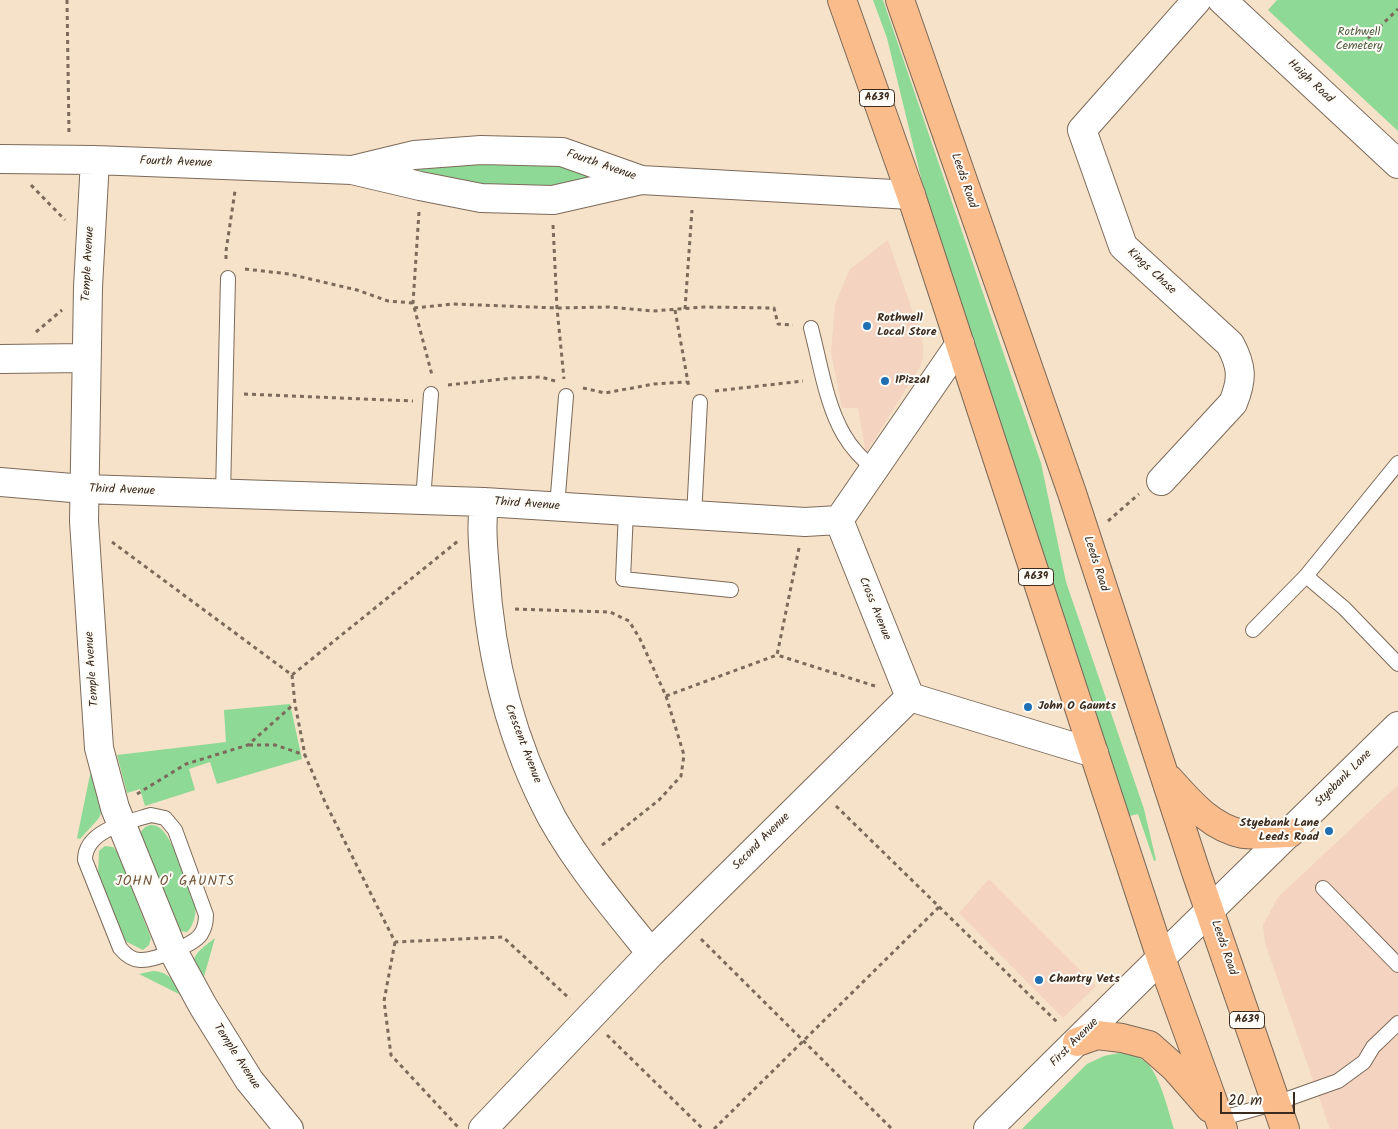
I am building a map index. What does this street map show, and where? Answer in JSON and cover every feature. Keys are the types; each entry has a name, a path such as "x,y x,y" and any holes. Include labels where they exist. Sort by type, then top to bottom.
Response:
{"main road":[{"name":"A639","path":"842,0 911,196 1162,958 1221,1124"},
{"name":"Leeds Road","path":"900,0 1066,477 1163,773 1285,1129"},
{"path":"1163,773 1196,808 1216,825 1244,834 1290,833"},
{"path":"1077,1042 1097,1035 1122,1038 1149,1045 1175,1068 1221,1124"}],"street":[{"name":"Kings Chase","path":"1161,481 1233,403 1239,388 1241,373 1237,358 1230,344 1123,246 1082,130 1197,0"},
{"name":"Haigh Road","path":"1222,0 1398,164"},
{"name":"Fourth Avenue","path":"352,170 414,155 481,150 562,152 641,180"},
{"name":"Fourth Avenue","path":"2,159 82,160 352,170 480,198 552,200 641,180 911,196"},
{"name":"Temple Avenue","path":"82,160 90,245 86,358 84,521 99,748 118,816 173,951 203,1006 249,1080 289,1129"},
{"path":"839,520 960,344"},
{"path":"0,359 86,358"},
{"name":"Third Avenue","path":"0,482 84,489 423,500 483,512 557,507 805,522 839,520"},
{"name":"Crescent Avenue","path":"483,512 487,608 502,689 526,762 553,818 581,862 609,901 651,953"},
{"name":"Cross Avenue","path":"839,520 910,697"},
{"path":"910,697 1094,753"},
{"name":"Second Avenue","path":"483,1129 682,921 910,697"},
{"name":"Styebank Lane","path":"1162,958 1398,726"},
{"name":"First Avenue","path":"988,1129 1162,958"}],"lane":[{"path":"223,494 227,272"},
{"path":"811,328 833,412 844,436 859,456 875,470"},
{"path":"557,507 566,389"},
{"path":"694,516 701,395"},
{"path":"423,500 431,398"},
{"path":"1253,630 1306,576 1398,463"},
{"path":"626,511 624,579 731,590"},
{"path":"1306,576 1344,608 1398,664"},
{"path":"151,815 165,818 175,830 206,915 206,924 196,940 147,960 132,958 120,948 85,860 87,846 118,816 151,815"},
{"path":"1323,888 1398,965"},
{"path":"1221,1124 1338,1082 1364,1062 1373,1046 1398,1023"}],"path":[{"path":"67,0 82,160"},
{"path":"1362,44 1398,9"},
{"path":"2,159 90,245"},
{"path":"240,165 226,251 227,272 289,274 356,290 388,301 413,303"},
{"path":"685,309 694,183"},
{"path":"420,186 413,303 432,377"},
{"path":"552,200 556,308 566,389"},
{"path":"36,333 88,287"},
{"path":"414,308 453,304 556,308 609,307 653,311 704,307 774,308 778,324 811,328"},
{"path":"675,310 689,391 701,395 824,379"},
{"path":"444,385 541,377 566,389 605,393 654,384 688,382"},
{"path":"225,393 431,398"},
{"path":"292,675 483,512"},
{"path":"84,521 292,675 295,704 305,755 325,802 395,942 384,1001 391,1055 460,1129"},
{"path":"777,655 805,522"},
{"path":"487,608 610,612 629,622 640,639 666,696 684,755 681,776 659,800 581,862"},
{"path":"666,696 777,655 910,697"},
{"path":"248,745 295,704"},
{"path":"118,816 186,764 248,745 275,745 305,755"},
{"path":"817,788 1077,1042"},
{"path":"714,1129 939,907"},
{"path":"682,921 892,1129"},
{"path":"395,942 503,936 702,1129"}],"shaded area":[{"path":"888,240 921,336 923,357 920,367 866,453 858,408 842,408 831,352 835,304 850,269"},
{"path":"1398,785 1398,1129 1330,1129 1265,943 1263,925 1278,897"},
{"path":"989,879 1096,986 1063,1018 959,913"}],"green space":[{"path":"873,0 883,0 1041,463 1066,582 1144,809 1156,860 1154,861 1138,814 1125,817 925,194 887,38"},
{"name":"Rothwell Cemetery","path":"1277,0 1398,0 1398,131 1268,10"},
{"path":"562,160 600,175 549,189 513,191 417,172 418,166"},
{"path":"290,704 302,759 217,784 210,762 189,769 195,790 145,806 140,789 127,793 117,755 226,742 224,710"},
{"path":"91,770 103,807 99,818 80,839 77,838"},
{"path":"150,825 159,827 167,836 182,865 190,887 196,910 193,922 187,932 179,931 139,834 145,827"},
{"path":"105,846 113,847 118,853 151,938 149,945 143,950 127,942 121,935 98,876 99,851"},
{"path":"215,938 203,980 194,959 202,948"},
{"path":"153,971 164,973 168,976 183,996 139,974"},
{"path":"1119,1053 1142,1059 1153,1070 1164,1095 1174,1129 1022,1129 1087,1064 1104,1056"}],"place":[{"name":"Rothwell Local Store","path":"867,326"},
{"name":"1Pizza1","path":"885,381"},
{"name":"John O Gaunts","path":"1028,707"},
{"name":"Styebank Lane Leeds Road","path":"1329,831"},
{"name":"Chantry Vets","path":"1039,980"}],"district":[{"name":"JOHN O' GAUNTS","path":"175,883"}]}
